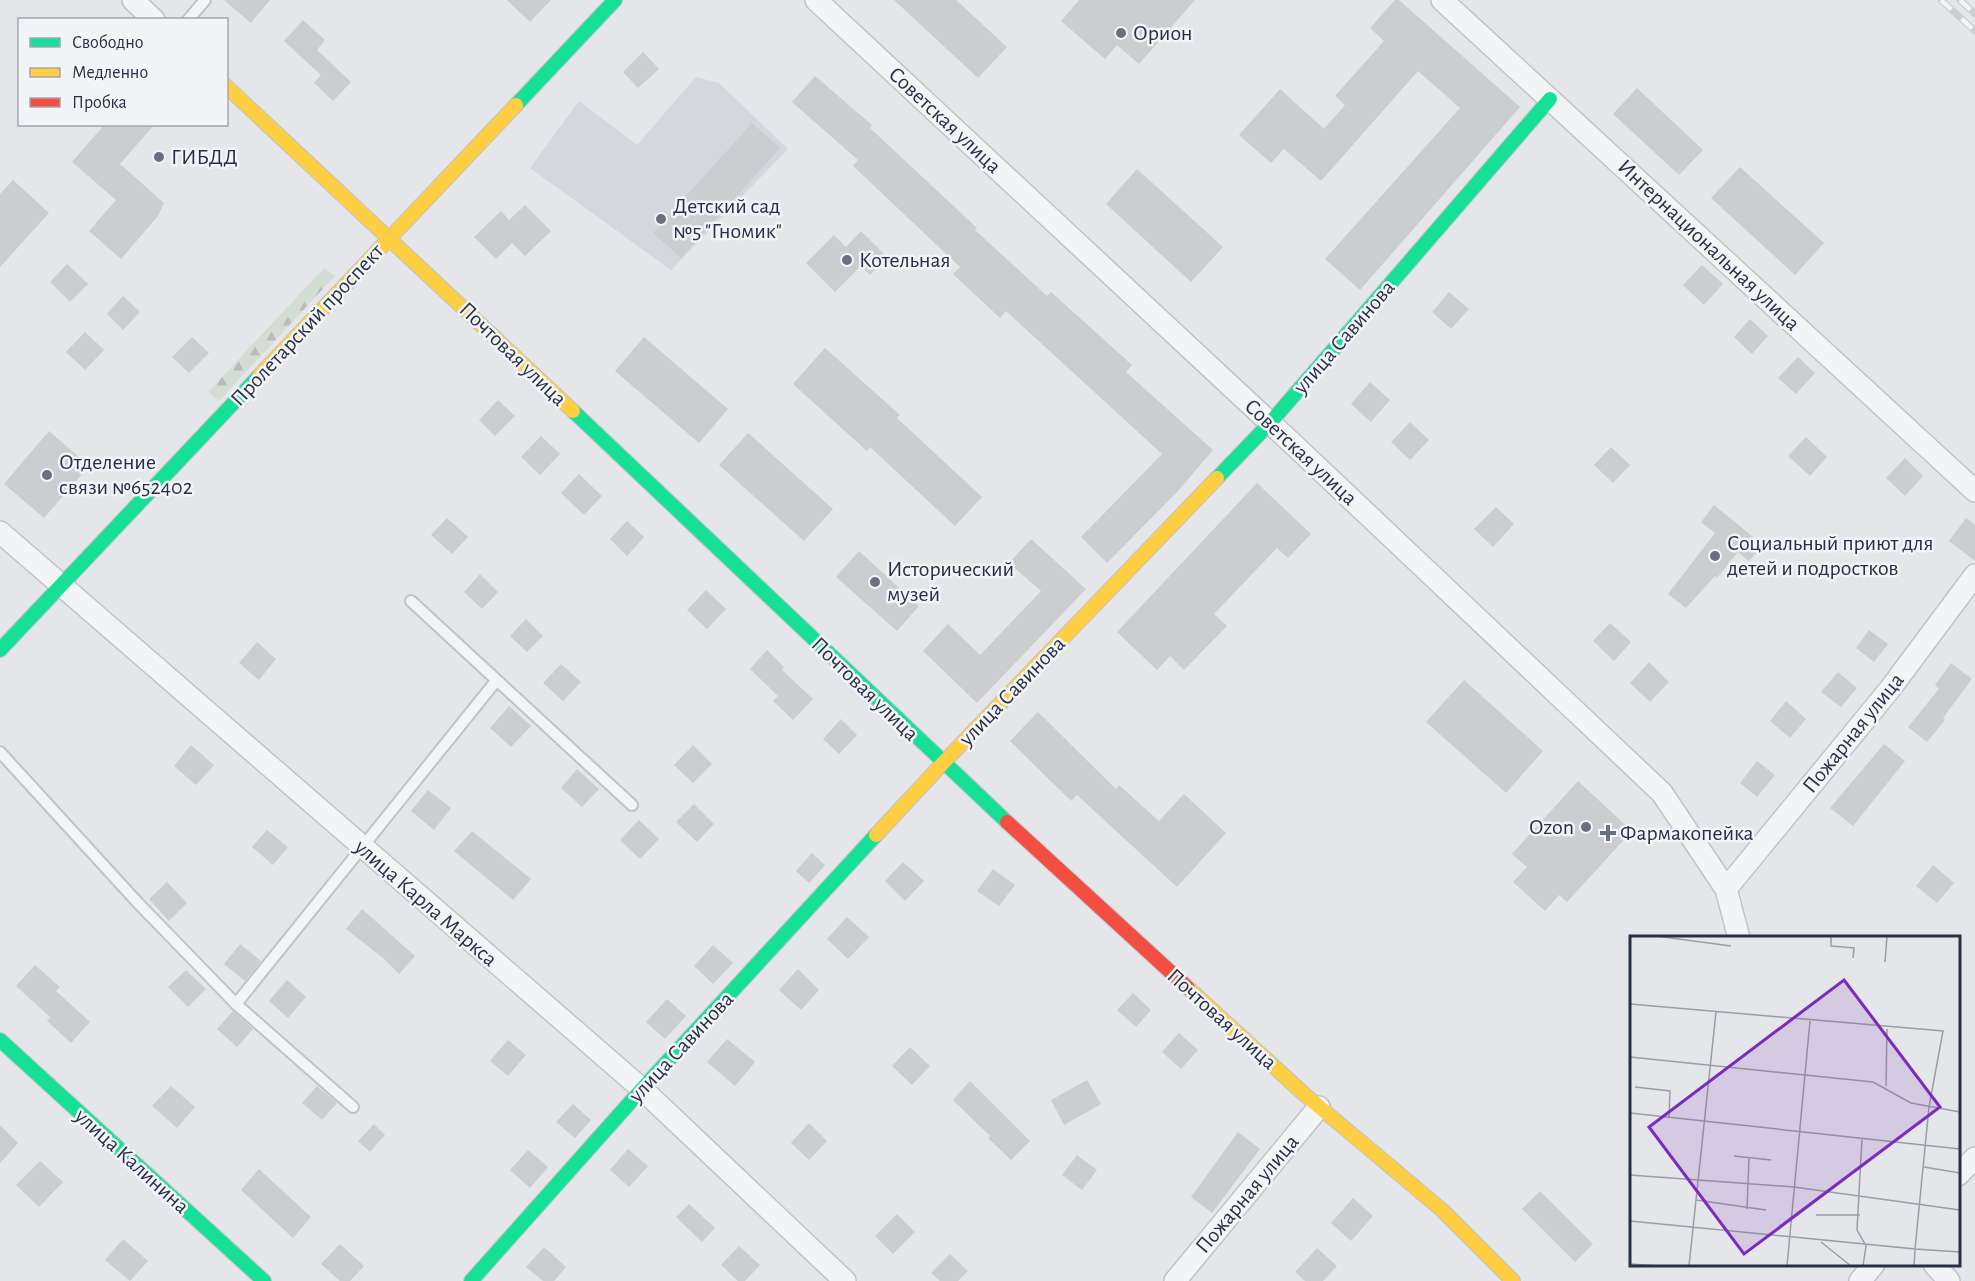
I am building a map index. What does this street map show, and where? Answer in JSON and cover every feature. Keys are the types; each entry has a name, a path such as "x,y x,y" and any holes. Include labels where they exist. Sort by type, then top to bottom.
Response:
{"street":[{"path":"133,0 152,18"},
{"name":"Пролетарский проспект","path":"0,650 615,0"},
{"name":"Советская улица","path":"816,0 1270,423 1662,793 1726,889 1738,936"},
{"name":"Интернациональная улица","path":"1442,0 1975,491"},
{"name":"Почтовая улица","path":"228,89 390,238 943,763 1319,1107 1442,1210 1513,1281"},
{"name":"улица Савинова","path":"471,1281 642,1089 943,763 1270,423 1550,99"},
{"name":"улица Карла Маркса","path":"0,532 642,1089 845,1281"},
{"name":"Пожарная улица","path":"1726,889 1890,689 1975,574"},
{"name":"улица Калинина","path":"0,1040 264,1281"},
{"name":"Пожарная улица","path":"1175,1281 1319,1107"},
{"path":"1960,1174 1975,1158"},
{"path":"1860,1281 1872,1266"},
{"path":"1936,1266 1949,1281"}],"lane":[{"path":"190,18 205,0"},
{"path":"411,602 632,805"},
{"path":"236,1004 496,681"},
{"path":"0,752 138,903 236,1004 353,1107"}],"shaded area":[{"name":"Детский сад №5 \"Гномик\"","path":"696,77 719,83 788,149 671,270 530,168 579,101 637,145"}],"green space":[{"path":"324,268 335,276 219,401 208,392"}],"building":[{"path":"224,0 270,0 251,23"},
{"path":"507,0 551,0 530,22"},
{"path":"894,0 956,0 1007,47 978,78"},
{"name":"Орион","path":"1079,0 1195,0 1139,64 1117,45 1105,59 1061,21"},
{"path":"1395,0 1399,0 1520,107 1360,290 1325,259 1460,108 1418,71 1321,181 1284,149 1271,163 1239,135 1280,89 1324,129 1345,105 1335,96 1384,41 1370,28"},
{"path":"303,20 325,40 317,50 351,82 333,101 314,83 321,75 284,41"},
{"path":"643,52 659,69 638,88 623,72"},
{"path":"815,76 872,125 870,128 1047,296 1051,292 1132,365 1126,372 1213,450 1178,491 1107,563 1081,537 1162,454 1006,311 1000,318 953,274 960,267 853,166 858,160 792,102"},
{"path":"1637,88 1703,150 1679,175 1613,114"},
{"path":"752,123 780,148 681,258 653,233"},
{"path":"103,126 153,126 120,164 164,203 158,216 121,259 89,231 116,200 72,162"},
{"path":"1740,167 1824,243 1795,275 1711,198"},
{"path":"1137,169 1223,247 1191,282 1106,204"},
{"path":"13,180 49,213 0,267 0,194"},
{"path":"525,205 551,231 525,256 512,243 496,259 474,237 501,211 509,220"},
{"name":"Котельная","path":"861,231 887,257 870,275 861,266 835,292 806,263 834,235 846,247"},
{"path":"67,264 88,284 70,302 50,282"},
{"path":"1702,265 1723,284 1704,305 1683,285"},
{"path":"1449,292 1469,309 1451,329 1432,312"},
{"path":"123,296 140,312 123,330 107,314"},
{"path":"1750,319 1768,336 1752,354 1734,337"},
{"path":"85,332 104,350 85,370 66,352"},
{"path":"192,337 209,353 189,373 172,357"},
{"path":"644,337 728,409 699,443 615,371"},
{"path":"825,348 900,415 897,418 982,497 955,526 870,447 867,451 793,384"},
{"path":"1798,357 1815,373 1796,394 1778,378"},
{"path":"1370,382 1390,400 1371,422 1351,404"},
{"path":"498,400 515,416 495,436 479,420"},
{"path":"1410,422 1429,440 1410,460 1391,442"},
{"name":"Отделение связи №652402","path":"49,431 89,466 44,518 4,484"},
{"path":"748,433 833,509 804,541 719,465"},
{"path":"541,436 560,454 540,475 521,457"},
{"path":"1806,437 1827,457 1810,476 1788,456"},
{"path":"1611,447 1630,465 1613,483 1594,465"},
{"path":"1905,458 1923,476 1905,496 1886,478"},
{"path":"579,474 602,496 584,515 561,493"},
{"path":"1257,483 1311,534 1288,558 1277,548 1214,614 1227,626 1184,670 1170,656 1157,670 1117,632"},
{"name":"Социальный приют для детей и подростков","path":"1714,505 1763,545 1749,561 1738,552 1717,578 1715,576 1686,608 1668,594 1715,533 1701,522"},
{"path":"1496,507 1514,524 1493,547 1474,529"},
{"path":"447,518 468,537 452,554 431,535"},
{"path":"1966,518 1975,525 1975,561 1949,541"},
{"path":"627,521 644,537 627,556 610,539"},
{"path":"1031,539 1086,589 977,703 923,651 948,624 980,655 1041,591 1009,563"},
{"path":"859,551 919,606 897,631 836,577"},
{"path":"480,574 498,592 482,609 464,592"},
{"path":"706,590 726,609 707,629 687,610"},
{"path":"526,619 543,636 527,652 510,636"},
{"path":"1610,623 1631,642 1614,661 1593,641"},
{"path":"1869,630 1888,644 1874,662 1856,648"},
{"path":"257,642 276,659 259,680 239,663"},
{"path":"767,650 784,667 782,670 813,699 793,720 773,701 778,696 750,669"},
{"path":"1649,662 1669,682 1650,702 1630,683"},
{"path":"1951,663 1972,679 1943,718 1945,720 1927,742 1908,727 1939,689 1935,685"},
{"path":"561,664 581,682 563,701 543,683"},
{"path":"1838,672 1857,688 1841,707 1821,692"},
{"path":"1464,680 1543,751 1506,793 1426,722"},
{"path":"1786,701 1806,719 1790,738 1770,721"},
{"path":"509,706 531,726 511,747 490,728"},
{"path":"1038,712 1116,789 1119,785 1159,821 1184,794 1226,833 1177,887 1077,795 1071,801 1010,741"},
{"path":"841,719 857,735 839,754 823,739"},
{"path":"1884,744 1905,761 1853,826 1830,808"},
{"path":"191,745 214,765 196,785 174,766"},
{"path":"693,745 712,764 693,783 674,765"},
{"path":"1757,761 1775,775 1757,797 1740,783"},
{"path":"577,769 599,789 582,807 561,788"},
{"path":"1578,781 1632,831 1567,902 1559,895 1545,911 1513,882 1527,867 1512,854"},
{"path":"428,790 451,808 434,830 411,811"},
{"path":"694,804 714,824 697,842 676,822"},
{"path":"639,820 659,839 640,859 620,840"},
{"path":"267,830 288,847 273,865 252,847"},
{"path":"472,831 531,879 513,900 454,851"},
{"path":"812,853 825,865 809,883 796,871"},
{"path":"903,862 924,881 905,901 885,881"},
{"path":"1933,865 1954,883 1937,903 1916,886"},
{"path":"993,869 1015,885 999,906 977,891"},
{"path":"167,882 187,903 169,921 149,899"},
{"path":"362,909 415,956 399,974 383,958 346,929"},
{"path":"847,917 869,937 848,959 827,939"},
{"path":"240,944 261,961 245,981 224,964"},
{"path":"713,945 733,963 713,984 694,966"},
{"path":"35,965 60,987 56,991 90,1022 71,1043 47,1021 50,1017 16,986"},
{"path":"798,969 819,990 801,1010 779,990"},
{"path":"186,970 206,989 188,1007 168,987"},
{"path":"287,980 306,997 288,1018 269,1001"},
{"path":"1133,993 1151,1010 1136,1027 1117,1010"},
{"path":"667,999 686,1016 665,1039 646,1022"},
{"path":"233,1011 253,1029 237,1047 217,1029"},
{"path":"1179,1033 1198,1050 1181,1069 1162,1052"},
{"path":"727,1039 755,1062 735,1086 707,1062"},
{"path":"508,1040 526,1055 508,1076 490,1061"},
{"path":"910,1047 930,1066 912,1085 892,1066"},
{"path":"1087,1080 1101,1104 1064,1125 1051,1100"},
{"path":"970,1081 1030,1141 1011,1160 953,1100"},
{"path":"171,1086 195,1107 177,1128 152,1106"},
{"path":"317,1086 337,1103 322,1120 302,1103"},
{"path":"573,1104 591,1120 575,1138 556,1122"},
{"path":"809,1123 827,1141 809,1160 791,1143"},
{"path":"374,1124 385,1135 370,1152 358,1141"},
{"path":"0,1125 18,1143 0,1163"},
{"path":"1238,1132 1260,1149 1212,1213 1191,1197"},
{"path":"628,1149 648,1166 629,1187 610,1170"},
{"path":"528,1150 548,1167 530,1188 510,1170"},
{"path":"1077,1155 1097,1170 1082,1190 1062,1175"},
{"path":"40,1161 63,1182 39,1207 16,1185"},
{"path":"259,1169 311,1217 293,1238 241,1190"},
{"path":"1540,1191 1593,1244 1575,1262 1522,1209"},
{"path":"1353,1198 1373,1216 1351,1241 1331,1223"},
{"path":"689,1204 715,1228 702,1242 676,1217"},
{"path":"897,1214 915,1232 893,1254 875,1236"},
{"path":"123,1239 148,1261 130,1281 105,1260"},
{"path":"340,1244 364,1266 350,1281 340,1281 321,1264"},
{"path":"739,1246 760,1265 745,1281 738,1281 721,1265"},
{"path":"544,1247 566,1267 554,1281 543,1281 526,1267"},
{"path":"1317,1248 1337,1266 1323,1281 1305,1281 1295,1272"},
{"path":"950,1254 968,1271 958,1281 940,1281 931,1273"}],"railway":[{"path":"1941,0 1975,31"},
{"path":"1960,0 1975,14"}],"traffic: fast":[{"path":"516,105 615,0"},
{"path":"1217,478 1270,423 1550,99"},
{"path":"0,650 259,376"},
{"path":"573,411 1007,822"},
{"path":"471,1281 642,1089 876,835"},
{"path":"0,1040 264,1281"}],"traffic: slow":[{"path":"228,88 573,411"},
{"path":"259,376 516,105"},
{"path":"876,835 1217,478"},
{"path":"1188,988 1304,1094 1442,1210 1513,1281"}],"traffic: jam":[{"path":"1007,822 1188,988"}],"place":[{"name":"Орион","path":"1121,33"},
{"name":"ГИБДД","path":"159,157"},
{"name":"Детский сад №5 \"Гномик\"","path":"661,219"},
{"name":"Котельная","path":"847,260"},
{"name":"Отделение связи №652402","path":"47,475"},
{"name":"Социальный приют для детей и подростков","path":"1715,556"},
{"name":"Исторический музей","path":"875,582"},
{"name":"Ozon","path":"1586,827"},
{"name":"Фармакопейка","path":"1608,833"}]}
